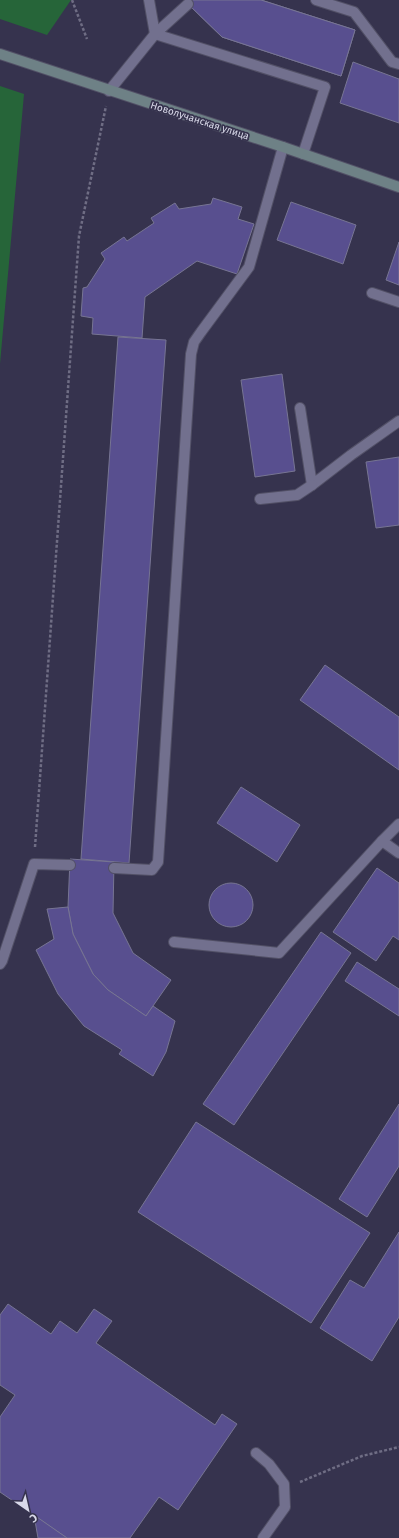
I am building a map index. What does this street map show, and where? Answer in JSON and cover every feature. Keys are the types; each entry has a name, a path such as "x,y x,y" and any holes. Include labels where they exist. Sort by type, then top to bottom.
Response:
{"street":[{"path":"149,0 155,34"},
{"path":"316,0 354,12 392,62 399,64"},
{"path":"109,91 155,34 188,4"},
{"path":"155,34 325,87 303,154"},
{"name":"Новолучанская улица","path":"0,54 283,147 399,187"},
{"path":"114,868 152,870 158,862 191,354 194,342 249,267 283,147"},
{"path":"372,293 399,302"},
{"path":"300,408 312,485"},
{"path":"260,499 297,495 399,422"},
{"path":"174,942 279,953 399,824"},
{"path":"382,841 399,853"},
{"path":"0,964 34,864 70,866"},
{"path":"256,1453 270,1464 284,1484 285,1507 263,1538"}],"path":[{"path":"72,0 87,39"},
{"path":"34,864 79,236 109,91"},
{"path":"295,1484 362,1456 399,1447"}],"green space":[{"path":"0,0 71,0 47,35 0,19"},
{"path":"0,86 24,94 0,364"}],"building":[{"path":"184,0 261,0 355,30 341,76 222,37"},
{"path":"184,0 261,0 355,30 341,76 222,37"},
{"path":"353,62 399,79 399,123 340,103"},
{"path":"213,198 242,207 238,219 254,224 237,274 197,261 145,297 142,338 92,334 93,318 81,316 83,288 87,287 105,259 101,253 124,237 127,241 154,223 151,218 175,203 179,209 211,204"},
{"path":"291,202 356,225 343,264 277,240"},
{"path":"399,242 399,285 386,280"},
{"path":"118,337 166,340 129,863 81,859"},
{"path":"282,374 295,471 255,477 241,380"},
{"path":"399,457 399,525 376,528 366,462"},
{"path":"325,665 399,717 399,770 300,700"},
{"path":"241,787 300,825 277,862 217,823"},
{"path":"70,859 114,862 113,913 133,953 171,980 146,1016 108,990 93,974 73,934 68,907"},
{"path":"377,868 399,883 399,940 393,936 376,961 333,932"},
{"path":"227,883 235,883 247,889 253,901 253,909 247,921 235,927 227,927 215,921 209,909 209,901 215,889"},
{"path":"68,907 73,934 93,974 108,990 146,1016 153,1006 175,1021 166,1052 153,1076 119,1054 122,1050 84,1026 58,994 36,950 54,939 47,909"},
{"path":"321,932 351,953 234,1125 203,1104"},
{"path":"357,962 399,989 399,1016 345,981"},
{"path":"399,1104 399,1166 367,1217 339,1199"},
{"path":"196,1122 370,1233 311,1323 138,1212"},
{"path":"399,1232 399,1317 372,1361 320,1328 350,1280 364,1288"},
{"path":"8,1304 51,1334 60,1321 77,1333 94,1309 112,1321 96,1343 215,1425 222,1414 237,1424 178,1510 159,1497 130,1538 67,1538 0,1492 0,1417 15,1395 0,1385 0,1315"},
{"path":"34,1515 67,1538 38,1538"}]}
